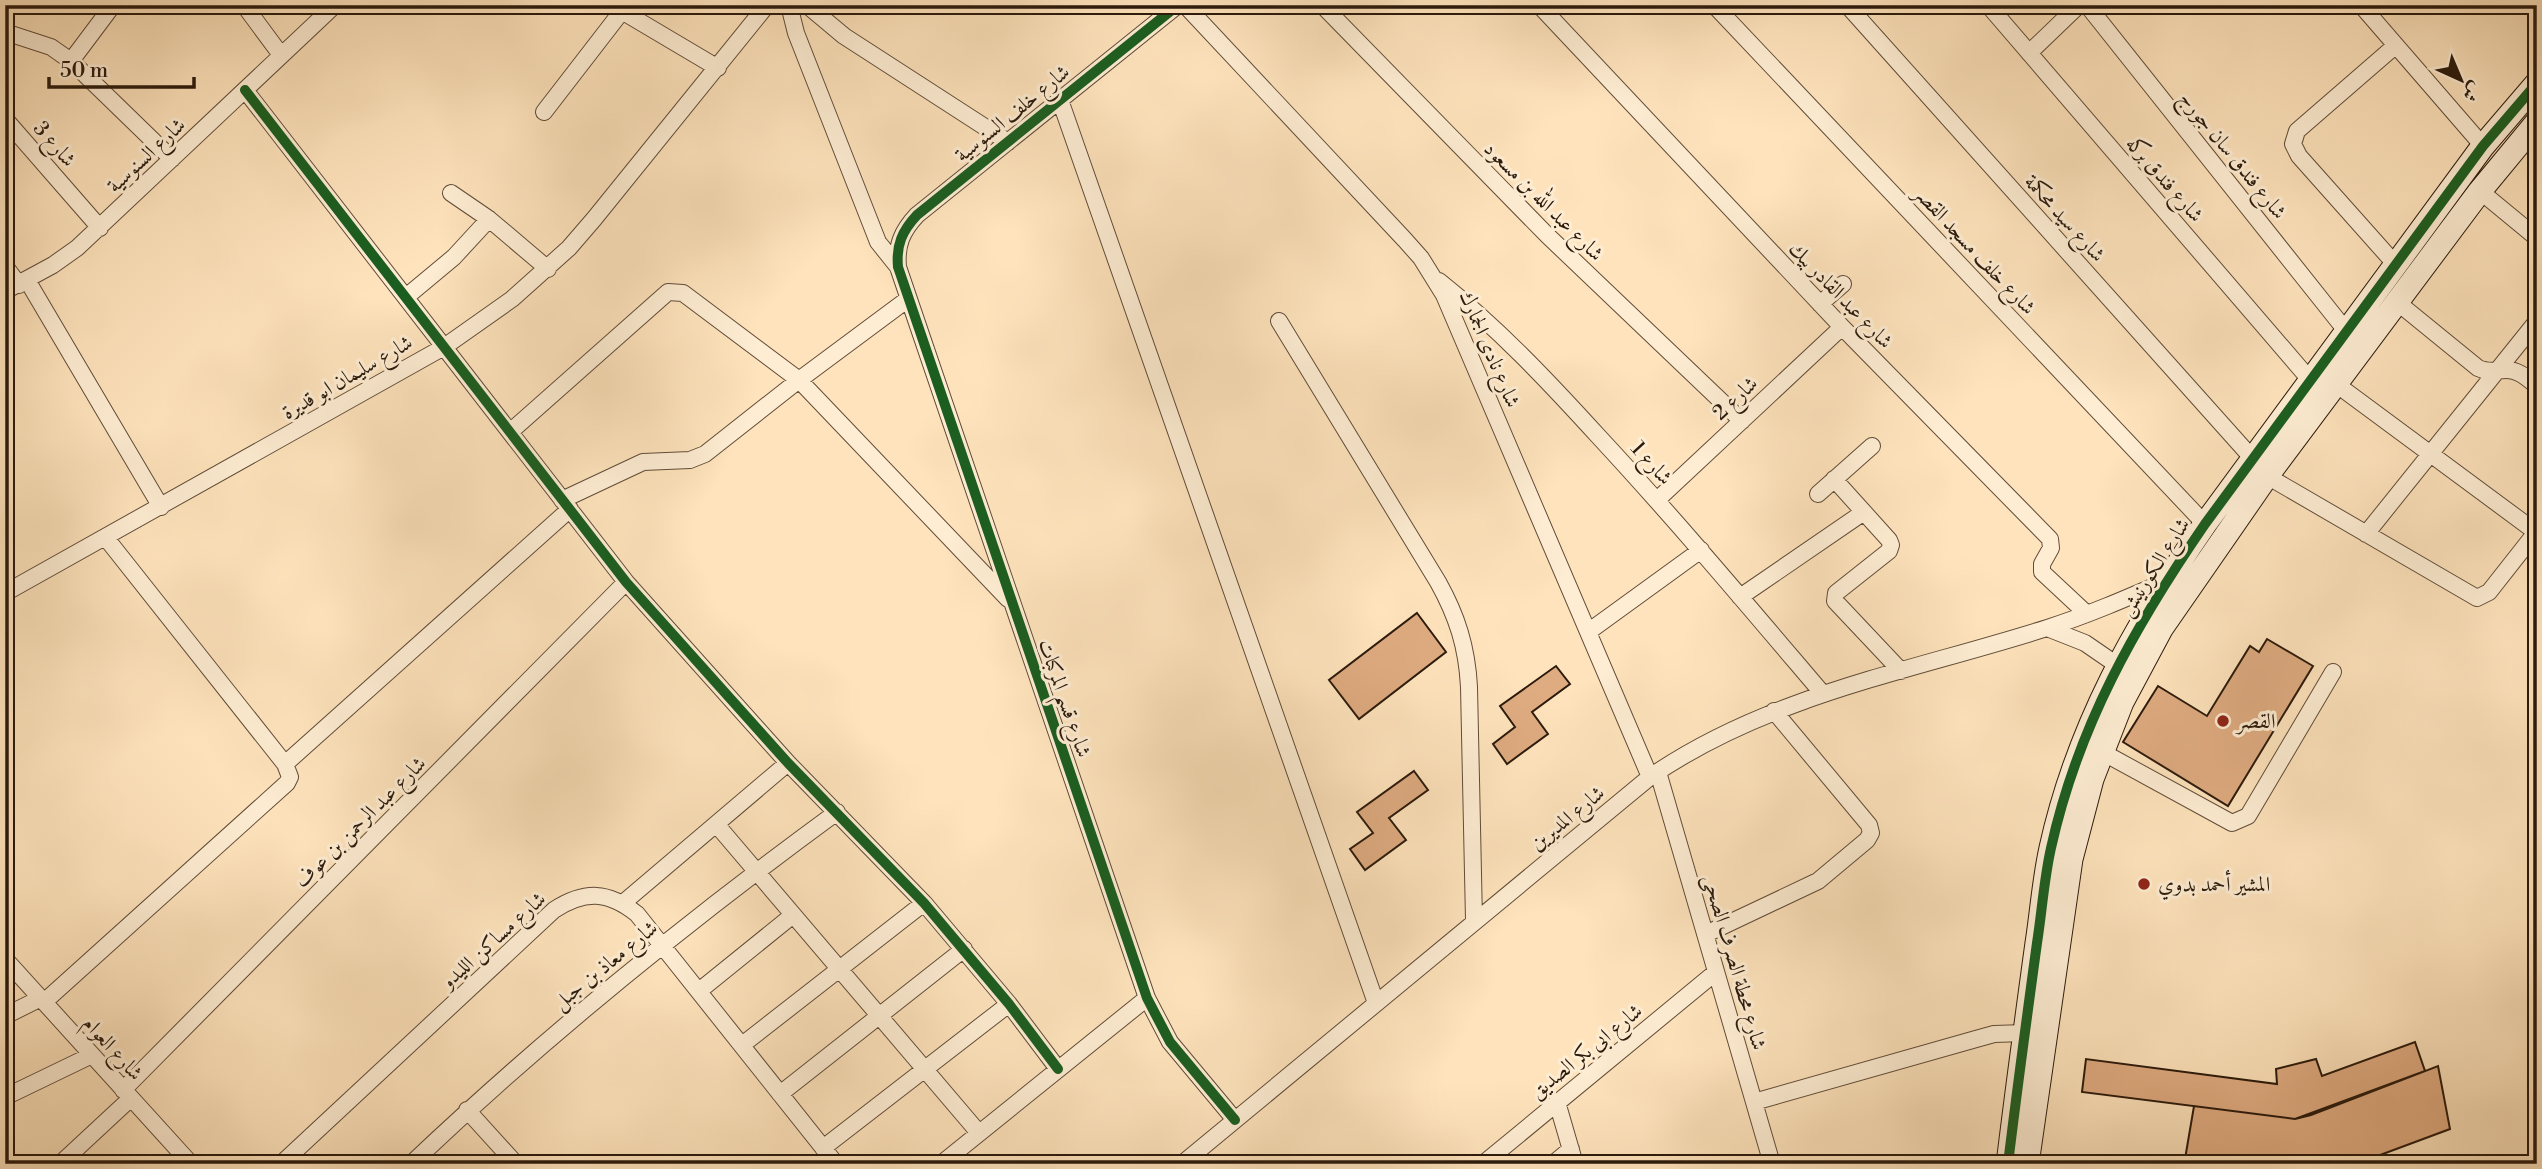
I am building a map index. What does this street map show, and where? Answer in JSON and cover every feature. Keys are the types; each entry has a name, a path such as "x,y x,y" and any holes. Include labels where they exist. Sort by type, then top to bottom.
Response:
{"street":[{"path":"71,61 113,5"},
{"path":"244,5 281,55"},
{"name":"شارع السنوسية","path":"17,285 53,265 100,228 335,5"},
{"name":"شارع سليمان ابو قديرة","path":"5,593 444,346 512,299 548,269 594,219 767,5"},
{"path":"789,5 796,33 877,242 898,267"},
{"path":"807,5 844,36 1008,142"},
{"name":"شارع خلف السنوسية","path":"898,267 898,245 907,225 1178,5"},
{"name":"شارع نادى الجمارك","path":"1185,5 1405,240 1434,277 1588,632 1654,774"},
{"name":"شارع عبد الله بن مسعود","path":"1322,5 1537,225 1742,421"},
{"name":"شارع عبد القادر بيك","path":"1539,5 1842,327 2050,539 2051,548 2042,564 2042,572 2087,614"},
{"name":"شارع خلف مسجد القصر","path":"1714,5 2205,524"},
{"name":"شارع سيد محكمة","path":"1847,5 2260,468 2366,534 2477,597 2489,592 2536,532"},
{"name":"شارع فندق بركه","path":"1988,5 2311,381"},
{"path":"2029,53 2079,5"},
{"name":"شارع فندق سان جورج","path":"2087,5 2347,331"},
{"path":"2361,5 2395,46 2491,138 2517,146"},
{"path":"544,112 626,10 718,68"},
{"path":"5,32 51,47 71,61 172,159"},
{"path":"2395,46 2297,131 2293,144 2299,156 2396,265"},
{"name":"شارع الكورنيش","path":"2008,1164 2025,1033 2039,1004 2080,818 2122,702 2161,629 2311,381 2491,138 2537,83"},
{"path":"245,90 626,582 789,762 924,903 1009,1004 1058,1069"},
{"path":"1060,100 1376,1003"},
{"name":"شارع 3","path":"5,119 100,228"},
{"name":"شارع الكورنيش","path":"2026,1164 2050,850 2085,737 2117,665 2166,581 2205,524 2336,384 2480,191 2537,122"},
{"path":"2480,191 2537,238"},
{"path":"451,193 489,219 548,269"},
{"path":"406,296 454,257 489,219"},
{"path":"5,266 161,507"},
{"name":"شارع قسم المركبات","path":"898,267 1147,998 1170,1042 1235,1120"},
{"name":"شارع 1","path":"1434,277 1468,303 1529,361 1657,500 1823,694"},
{"path":"1820,304 1843,284"},
{"path":"510,432 668,292 683,293 799,380 1012,603"},
{"path":"285,764 566,504 643,462 690,460 705,454 908,299"},
{"path":"2397,302 2478,368 2486,372 2509,370 2520,373 2537,386"},
{"path":"1279,321 1438,582 1452,606 1461,632 1469,687 1474,920"},
{"path":"2366,534 2537,321"},
{"name":"شارع 2","path":"1657,500 1842,327"},
{"path":"2336,384 2536,532"},
{"path":"1818,494 1872,446"},
{"path":"1834,479 1889,540 1891,549 1839,591 1835,601 1902,671"},
{"path":"1740,597 1864,512"},
{"path":"5,1016 42,1000 287,783 290,771 106,538"},
{"path":"1588,632 1701,551"},
{"name":"شارع المديرين","path":"1182,1164 1474,920 1654,774 1727,732 1774,711 2047,628 2166,581"},
{"name":"شارع عبد الرحمن بن عوف","path":"60,1164 626,582"},
{"path":"2047,628 2085,643 2117,665"},
{"path":"2102,752 2232,823 2240,822 2248,816 2333,672"},
{"path":"1706,934 1818,881 1867,840 1871,833 1869,825 1774,711"},
{"path":"789,762 623,903 637,914 836,1164"},
{"name":"شارع محطة الصرف الصحى","path":"1654,774 1706,934 1772,1164"},
{"name":"شارع معاذ بن جبل","path":"411,1164 467,1110 662,945 837,812"},
{"path":"716,824 979,1133"},
{"name":"شارع مساكن الليدو","path":"281,1164 554,910 580,897 595,895 623,903"},
{"path":"742,1045 924,903"},
{"path":"699,991 793,915"},
{"path":"780,1094 964,950"},
{"name":"شارع العوام","path":"5,959 191,1164"},
{"name":"شارع ابى بكر الصديق","path":"1483,1164 1716,972"},
{"path":"941,1164 1147,998"},
{"path":"823,1148 1009,1004"},
{"path":"1754,1102 1994,1034 2025,1033"},
{"path":"5,1097 92,1055"},
{"path":"1553,1164 1573,1156 1557,1102"},
{"path":"467,1110 516,1164"}],"building":[{"path":"1417,613 1446,652 1359,719 1329,680"},
{"path":"2267,639 2313,666 2228,806 2123,742 2158,686 2207,716 2250,646 2259,652"},
{"path":"1556,666 1570,684 1532,712 1548,734 1507,764 1493,744 1515,727 1500,706"},
{"path":"1414,771 1428,790 1389,818 1406,840 1365,870 1350,849 1373,833 1357,812"},
{"path":"2415,1042 2425,1071 2295,1119 2082,1092 2086,1059 2277,1084 2276,1069 2316,1059 2322,1076"},
{"path":"2438,1066 2450,1129 2356,1164 2222,1164 2185,1159 2194,1106 2295,1119"}],"cycle path":[{"path":"1178,5 917,215 901,239 898,267 1147,998 1170,1042 1235,1120"},
{"path":"2008,1164 2051,848 2062,803 2077,760 2112,678 2155,600 2205,524 2483,146 2537,83"},
{"path":"245,90 626,582 788,763 924,903 1009,1004 1058,1069"}],"place":[{"name":"القصر","path":"2223,721"},
{"name":"المشير أحمد بدوي","path":"2144,884"}]}
